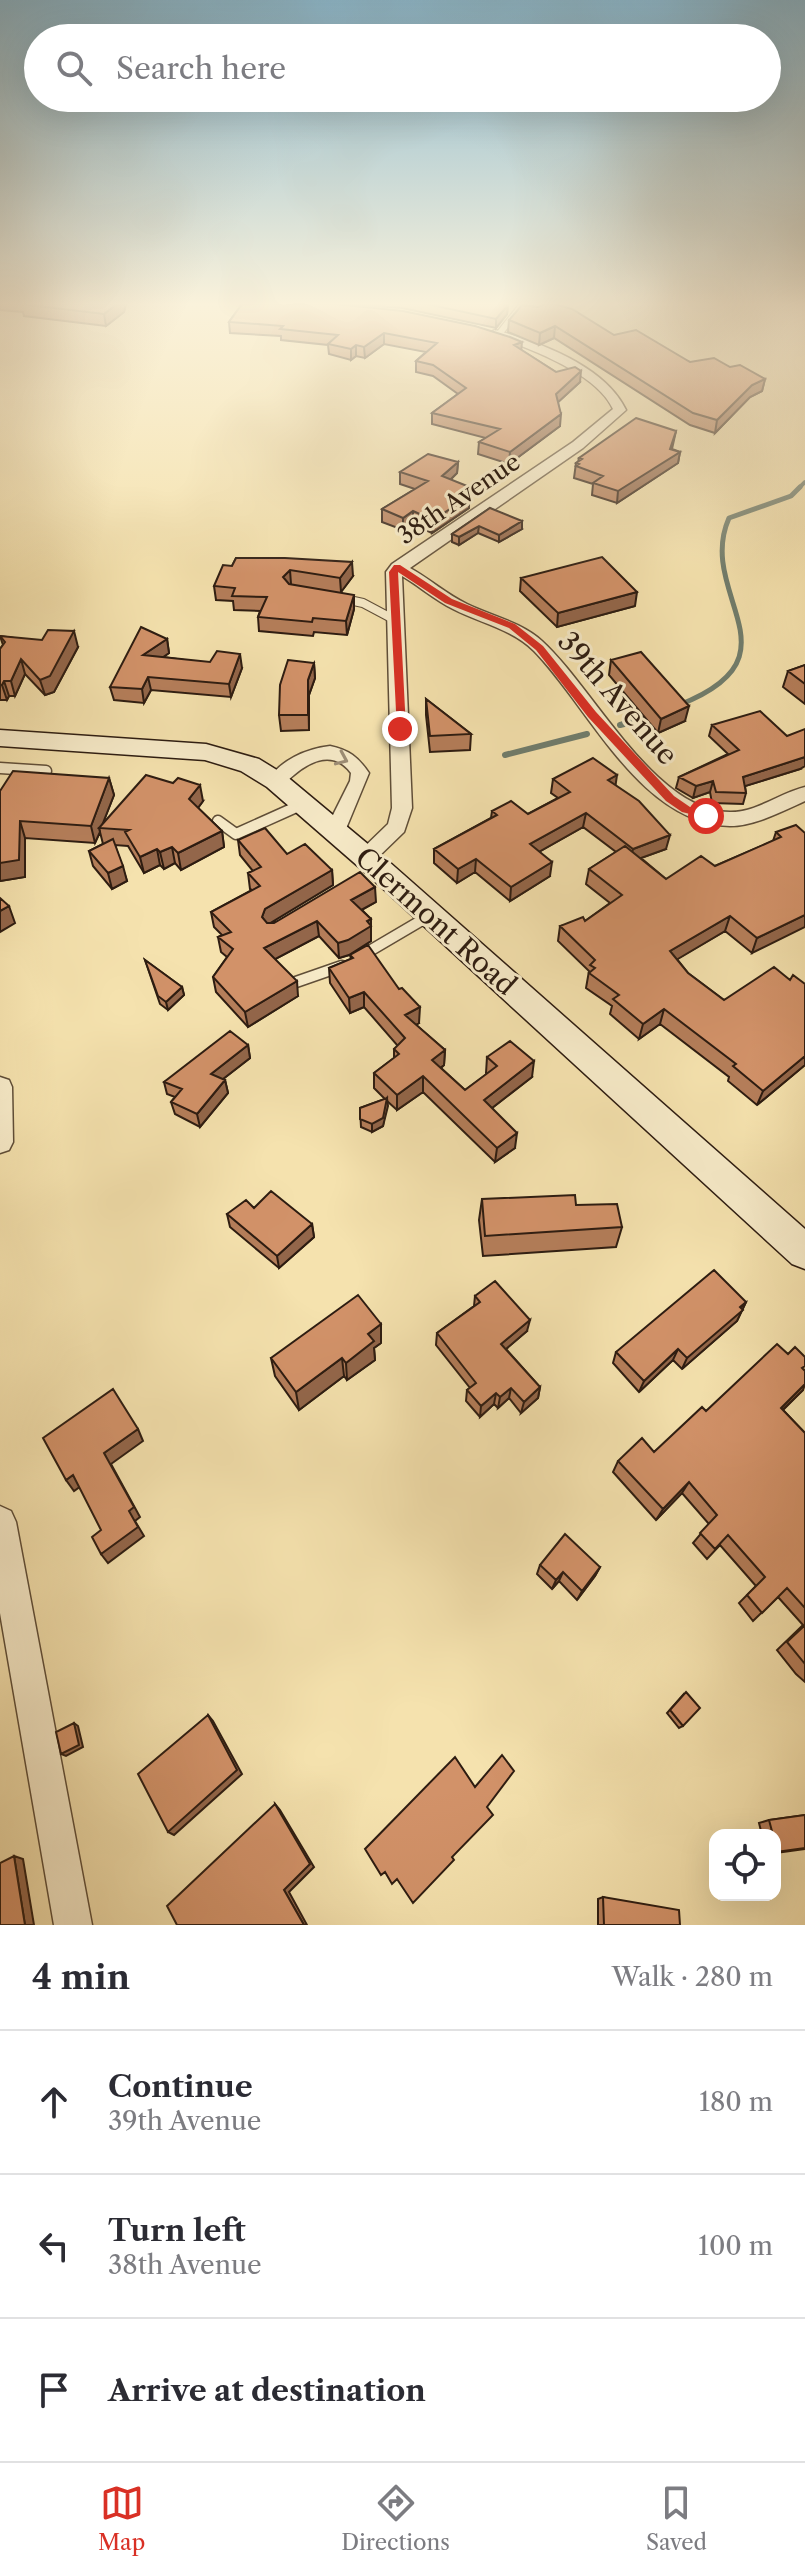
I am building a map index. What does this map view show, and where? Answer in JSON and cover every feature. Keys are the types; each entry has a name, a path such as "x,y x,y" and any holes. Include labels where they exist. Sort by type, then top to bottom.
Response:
{"street":[{"name":"38th Avenue","path":"369,867 397,827 402,808 394,572 397,567 578,445 620,410 610,394"},
{"name":"39th Avenue","path":"397,567 449,601 512,626 539,648 592,714 670,799 686,809 730,819 762,812 805,793"},
{"name":"Clermont Road","path":"0,738 206,752 250,765 276,781 805,1252"},
{"path":"276,781 294,763 315,754 333,754 351,761 360,773 359,781 335,831"},
{"path":"0,1087 0,1142"},
{"path":"0,1522 73,1925"}],"lane":[{"path":"335,597 363,603 395,620"},
{"path":"0,768 46,771"},
{"path":"218,821 236,834 303,804"},
{"path":"296,982 352,962 429,916"}],"building":[{"path":"458,394 556,394 561,414 510,452 479,442 500,429 432,413"},
{"path":"663,394 743,394 717,420 693,413"},
{"path":"636,418 676,431 670,449 680,452 618,491 593,483 603,476 576,466 582,459 579,458"},
{"path":"428,454 458,462 442,476 472,488 463,493 470,496 433,520 413,511 403,518 382,509 428,481 400,472"},
{"path":"490,508 522,521 499,535 479,526 459,537 452,534"},
{"path":"602,557 637,592 558,613 521,578"},
{"path":"236,558 352,562 340,578 290,570 283,577 289,584 354,595 346,621 313,618 312,622 258,617 267,597 232,596 235,588 214,586 223,565 232,566"},
{"path":"141,627 167,639 143,655 210,662 217,651 240,654 229,684 148,677 142,689 110,687"},
{"path":"48,630 74,631 50,676 40,680 21,659 11,681 0,685 0,649 5,642 0,636 42,640"},
{"path":"641,652 689,706 661,719 611,660"},
{"path":"288,660 314,663 308,680 308,715 279,715 280,685"},
{"path":"805,665 805,684 788,671"},
{"path":"426,699 471,734 430,736"},
{"path":"760,711 787,736 805,729 805,757 743,777 746,793 716,792 713,781 696,786 679,777 739,750 712,725"},
{"path":"593,758 617,775 608,780 639,801 670,835 633,849 586,813 530,844 552,862 511,887 476,859 458,869 434,849 497,815 492,811 511,801 528,814 570,792 553,779"},
{"path":"13,771 109,778 91,826 20,821 19,860 0,863 0,791"},
{"path":"146,775 173,783 178,778 200,785 189,799 222,831 178,853 172,847 160,852 157,849 140,857 125,832 129,830 99,828"},
{"path":"796,825 805,833 805,915 757,938 730,916 670,951 688,973 724,1000 774,967 790,980 793,975 805,984 805,1056 763,1091 733,1066 736,1064 664,1009 643,1024 613,999 619,995 589,973 595,968 590,965 595,960 560,926 583,917 585,921 622,895 589,869 625,846 666,879 701,856 715,866 781,837 776,832"},
{"path":"265,828 287,854 305,844 332,870 265,909 262,917 267,923 274,923 360,872 375,887 351,900 371,919 367,921 371,926 338,943 317,921 264,948 297,981 245,1012 213,977 233,949 218,937 231,932 211,912 260,886 248,873 261,867 238,840"},
{"path":"113,839 123,866 108,873 89,851"},
{"path":"0,898 9,906 0,911"},
{"path":"368,945 399,989 402,988 420,1007 405,1015 445,1050 432,1060 465,1090 497,1066 487,1057 510,1041 534,1061 484,1100 517,1133 497,1148 423,1076 397,1095 374,1073 399,1054 394,1049 405,1038 364,992 349,998 329,968 353,958 350,955"},
{"path":"145,960 182,987 166,1002 158,996"},
{"path":"230,1031 248,1045 211,1074 225,1080 197,1114 171,1102 182,1089 164,1082"},
{"path":"387,1098 383,1118 372,1124 360,1119 360,1108"},
{"path":"271,1191 312,1224 277,1256 227,1214 246,1200 254,1208"},
{"path":"575,1195 576,1205 617,1204 622,1227 485,1236 482,1199"},
{"path":"714,1270 746,1302 740,1307 743,1310 687,1358 678,1349 644,1381 616,1352"},
{"path":"495,1281 530,1320 501,1344 540,1387 524,1402 511,1388 500,1397 496,1393 481,1406 467,1390 476,1383 437,1333 480,1302 475,1296"},
{"path":"358,1295 381,1324 368,1334 374,1341 346,1363 342,1358 296,1392 271,1358"},
{"path":"777,1344 788,1354 795,1347 805,1357 802,1368 805,1384 781,1408 805,1433 805,1608 787,1588 762,1613 747,1595 765,1577 728,1535 715,1549 700,1533 717,1515 689,1482 663,1509 618,1461 642,1438 654,1452 702,1407 706,1411"},
{"path":"113,1389 138,1429 104,1453 134,1507 129,1511 138,1527 101,1554 92,1537 101,1530 73,1475 66,1480 43,1438"},
{"path":"565,1534 600,1567 582,1591 563,1572 556,1580 540,1565"},
{"path":"805,1625 805,1664 787,1642"},
{"path":"686,1692 700,1708 683,1726 670,1710"},
{"path":"208,1715 237,1770 168,1832 138,1774"},
{"path":"74,1723 79,1745 61,1754 56,1732"},
{"path":"502,1755 514,1771 487,1807 493,1815 413,1903 397,1879 392,1884 385,1872 381,1875 365,1849 455,1757 475,1787"},
{"path":"275,1804 310,1864 284,1890 304,1925 177,1925 167,1906"},
{"path":"805,1815 805,1848 781,1851 781,1829 771,1829 769,1820"},
{"path":"14,1856 25,1925 0,1925 0,1863"},
{"path":"603,1897 679,1910 680,1925 604,1925"}],"waterway":[{"path":"679,705 716,686 735,666 741,645 722,546 729,518 791,496 805,482"},
{"path":"624,724 620,725 652,713"},
{"path":"505,755 587,734"}],"route":[{"path":"400,729 394,572 397,567 449,601 512,626 524,635 539,648 592,714 670,799 706,816"}]}
